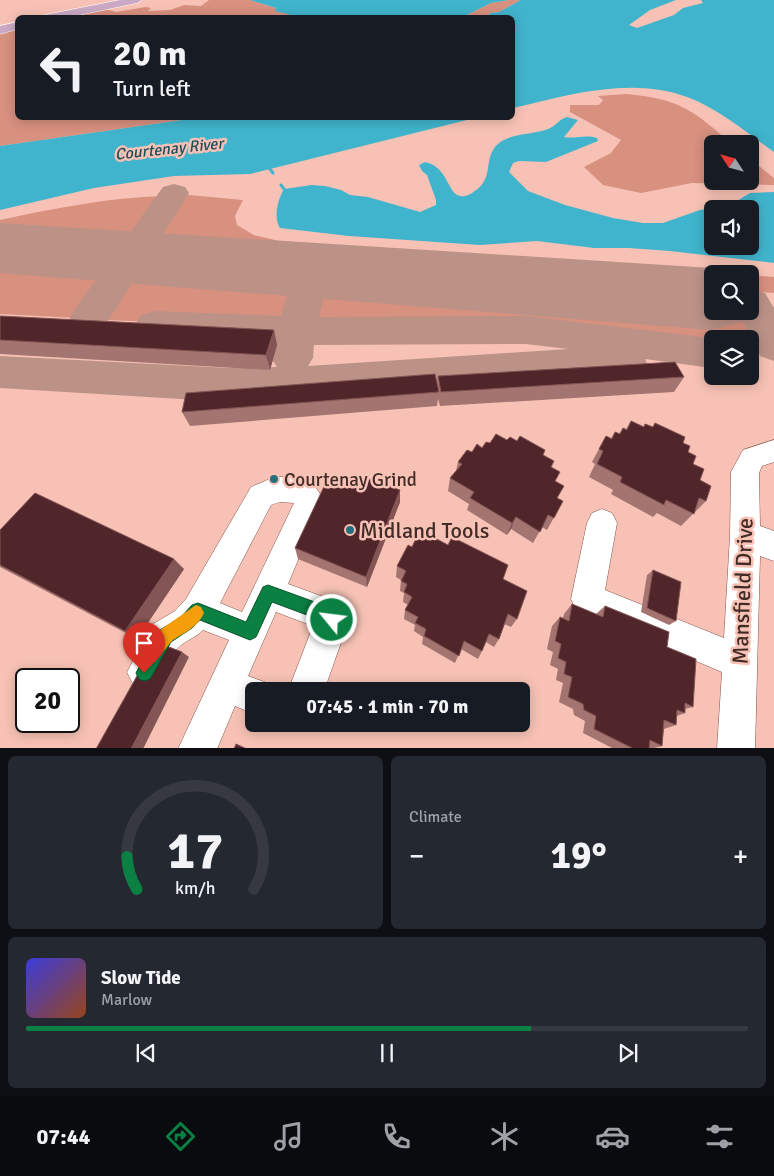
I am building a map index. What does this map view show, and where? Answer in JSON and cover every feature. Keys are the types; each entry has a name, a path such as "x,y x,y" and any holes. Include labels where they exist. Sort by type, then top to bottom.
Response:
{"main road":[{"path":"60,15 137,0"},
{"path":"0,30 15,26"}],"street":[{"name":"Mansfield Drive","path":"736,748 740,662 760,541 745,472 754,458 774,451"},
{"path":"130,700 166,636 187,623 198,611 261,496 269,492 297,489 308,497 308,504 250,632 240,690 197,748"},
{"path":"602,523 587,599 740,662"},
{"path":"268,593 331,616 332,620 309,682"},
{"path":"198,611 250,632"}],"shaded area":[{"path":"209,0 250,0 276,8 276,11 294,15 74,15 105,9 116,12 146,7 151,8 148,11 170,10 184,5 201,6"},
{"path":"521,0 499,12 490,13 488,15 467,15 491,3"},
{"path":"15,29 15,120 182,120 0,146 0,33"},
{"path":"626,94 660,99 687,109 701,118 721,135 704,135 704,183 692,183 641,193 603,185 584,167 611,153 621,140 570,112 570,105 599,105 603,100 598,96"},
{"path":"759,166 774,178 774,185 759,185"},
{"path":"179,194 243,200 235,216 237,225 254,235 279,241 704,272 704,287 149,247 149,239"},
{"path":"168,196 137,237 125,247 0,237 0,220 63,207 105,201"},
{"path":"0,260 105,267 112,270 112,274 83,312 75,318 0,314"},
{"path":"130,271 293,280 302,284 293,322 282,327 105,320 100,316 101,311"},
{"path":"759,276 774,277 774,293 759,292"},
{"path":"317,283 704,310 704,320 751,320 757,330 704,330 704,349 522,326 306,325 314,286"},
{"path":"759,333 766,354 759,354"}],"water":[{"path":"250,0 509,0 491,3 467,15 291,15 275,11 276,8"},
{"path":"521,0 676,0 650,10 629,25 637,28 674,15 683,8 703,3 701,0 774,0 774,152 759,141 759,135 750,135 707,106 675,93 652,89 605,89 558,97 515,108 515,15 488,15 490,13 499,12"},
{"path":"567,117 578,120 564,137 585,136 597,138 598,141 546,162 519,161 513,163 509,172 528,191 565,205 613,218 643,223 663,223 704,209 704,255 629,248 594,248 537,241 480,245 349,236 280,228 278,224 277,208 284,189 312,185 341,190 350,195 368,197 420,212 436,205 427,175 419,165 425,162 439,169 456,194 466,196 479,188 484,182 492,153 500,142 512,137 548,129"},
{"name":"Courtenay River","path":"182,120 467,120 250,174 174,176 94,188 0,210 0,146"},
{"path":"774,192 774,263 705,255 759,255 759,200 739,200 750,193"}],"building":[{"path":"0,316 274,330 266,355 0,340"},
{"path":"675,362 684,377 441,392 438,376"},
{"path":"435,374 439,392 182,412 186,393"},
{"path":"631,421 644,427 645,424 653,427 655,423 685,437 683,443 690,446 688,452 696,456 693,464 704,469 700,480 711,486 706,501 699,498 694,514 666,500 664,505 620,482 622,477 597,464 603,451 599,449 606,436 612,439 615,432 620,434 623,428 627,430"},
{"path":"496,434 507,440 510,437 517,441 520,436 545,450 543,455 554,461 551,467 560,472 555,481 564,486 557,498 563,501 554,518 548,515 540,532 516,517 512,523 470,498 474,492 450,478 462,464 458,462 467,450 472,452 477,444 482,448 486,442 490,443"},
{"name":"Midland Tools","path":"363,477 400,490 366,577 295,548 328,478"},
{"path":"35,493 174,559 125,631 0,565 0,530"},
{"path":"420,530 448,545 452,537 508,565 503,579 527,591 517,619 508,614 499,639 489,634 482,651 464,641 459,656 424,636 426,629 415,623 418,617 405,610 412,597 404,592 407,584 401,581 406,571 397,566 408,545 412,547"},
{"path":"653,570 681,582 676,621 647,608"},
{"path":"572,604 603,617 605,606 669,632 667,647 696,659 693,707 685,703 685,713 677,710 676,725 664,720 662,746 650,740 649,748 632,748 594,729 596,716 584,710 583,704 568,697 572,677 564,674 566,662 558,658 561,644 555,641 560,617 569,621"},
{"path":"156,642 182,652 132,748 97,748"},
{"path":"236,744 245,748 234,748"}],"waterway":[{"path":"270,169 273,173"},
{"path":"281,185 284,189"}],"taxiway":[{"path":"87,322 174,193"},
{"path":"296,331 312,271"},
{"path":"759,316 774,346"},
{"path":"155,325 296,331"},
{"path":"296,331 526,330 704,352"},
{"path":"292,358 296,331"},
{"path":"0,372 229,385 290,384 626,363"}],"runway":[{"path":"0,248 704,298"}],"slow traffic":[{"path":"159,646 166,636 191,620 196,613"}],"place":[{"name":"Courtenay Grind","path":"274,479"},
{"name":"Midland Tools","path":"350,530"}],"route":[{"path":"144,673 166,636 191,620 198,611 250,632 268,593 331,616 332,620"}]}
